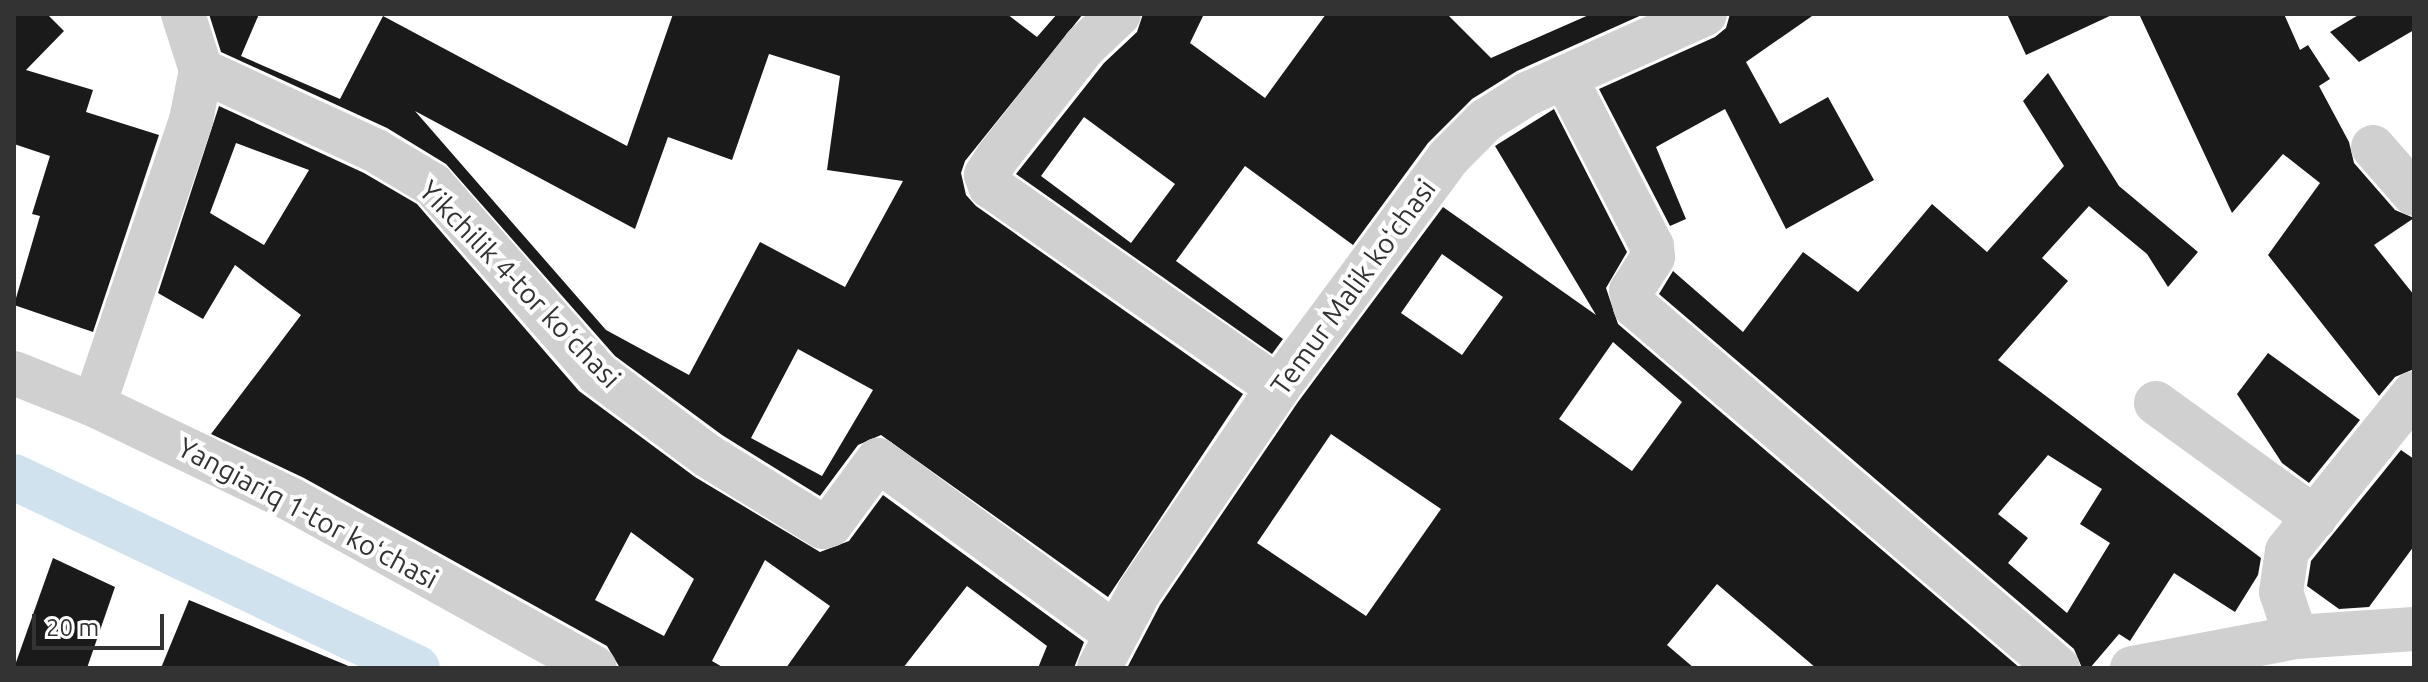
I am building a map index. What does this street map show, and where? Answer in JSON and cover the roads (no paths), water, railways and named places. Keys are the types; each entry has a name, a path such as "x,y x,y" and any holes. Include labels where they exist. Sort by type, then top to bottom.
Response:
{"street":[{"path":"94,405 191,120 201,70 183,14"},
{"path":"1119,14 1085,46 997,158 986,175 990,186 1278,388"},
{"name":"Temur Malik koʻchasi","path":"1108,651 1139,592 1278,388 1448,158 1486,120 1565,77 1705,14"},
{"name":"Yikchilik 4-tor koʻchasi","path":"201,70 376,151 433,185 598,374 708,456 823,527 830,525 878,460 1108,651"},
{"path":"1565,77 1652,246 1653,257 1631,291 1635,306 2058,668"},
{"path":"2373,147 2414,194"},
{"name":"Yangiariq 1-tor koʻchasi","path":"14,373 94,405 292,500 595,668"},
{"path":"2296,637 2281,592 2287,551 2414,393"},
{"path":"2156,403 2315,518"},
{"path":"2132,668 2296,637 2414,629"}],"waterway":[{"path":"14,477 417,668"}]}
